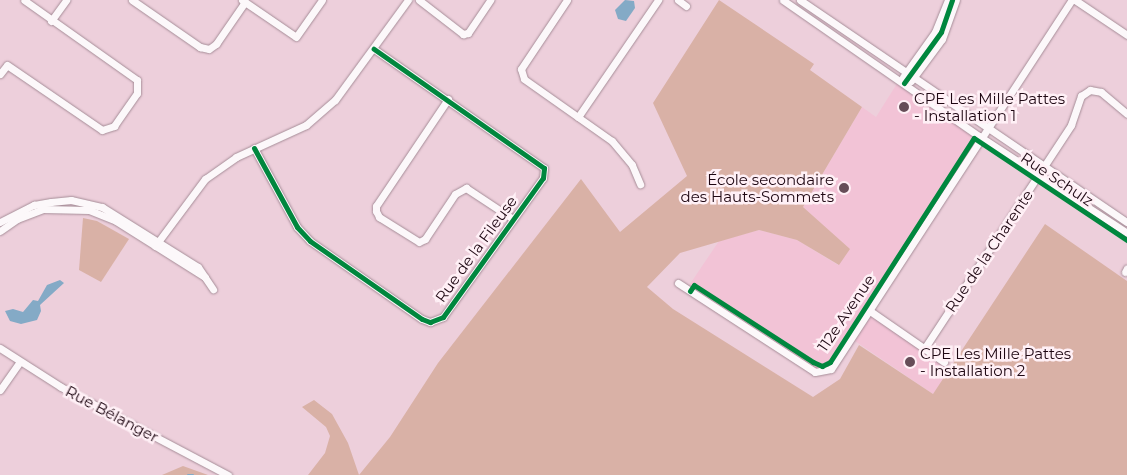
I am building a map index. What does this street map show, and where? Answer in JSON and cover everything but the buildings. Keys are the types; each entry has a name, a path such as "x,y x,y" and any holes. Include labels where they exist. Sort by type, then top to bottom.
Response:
{"street":[{"path":"0,74 3,63 102,130 114,126 137,93 137,80 51,21 24,0"},
{"path":"51,21 66,0"},
{"path":"132,0 200,48 209,49 216,44 243,1 296,37 322,0"},
{"path":"157,244 205,179 254,148 306,124 335,100 408,0"},
{"path":"419,0 463,34 468,32 490,0"},
{"path":"567,0 521,69 524,79 578,117 622,152 640,184"},
{"path":"578,117 658,0"},
{"path":"678,0 686,6"},
{"name":"Rue Schulz","path":"782,0 981,137 1127,233"},
{"name":"Rue Schulz","path":"800,0 906,74 1127,222"},
{"path":"901,81 934,32 948,0"},
{"path":"908,85 942,39 956,0"},
{"path":"1074,0 1127,36"},
{"name":"112e Avenue","path":"678,283 815,372 831,369 870,312 981,137 1074,0"},
{"name":"Rue de la Fileuse","path":"254,148 297,227 310,242 430,322 443,317 543,178 544,168 374,49"},
{"name":"Rue de la Charente","path":"924,349 1046,166 1071,125 1081,96 1090,90 1102,92 1127,114"},
{"path":"448,99 376,206 379,217 419,242 425,239 455,194 466,188 513,219"},
{"path":"945,112 951,104"},
{"path":"0,222 34,205 71,200 88,202 113,211 157,244"},
{"path":"0,230 31,213 72,207 104,215 198,267 213,289"},
{"path":"870,312 944,362"},
{"name":"Rue Bélanger","path":"0,348 19,363 228,475"},
{"path":"0,390 19,363"}],"shaded area":[{"path":"719,0 814,64 810,70 862,107 803,207 850,249 839,265 797,240 759,230 680,253 647,287 673,309 813,397 840,379 859,345 933,394 1045,224 1127,281 1127,475 359,475 390,437 438,363 581,179 620,232 687,176 653,103"},
{"path":"898,82 978,138 897,261 866,316 870,311 951,368 933,394 852,339 831,366 814,369 688,287 719,241 759,230 797,240 838,265 849,249 803,207 862,107 876,117"},
{"path":"83,218 97,221 129,239 101,282 79,270"},
{"path":"314,400 332,414 348,443 359,475 308,475 325,453 330,436 326,427 302,407"},
{"path":"183,466 208,475 162,475"}],"water":[{"path":"625,0 634,1 635,8 626,21 618,19 615,10"},
{"path":"60,280 64,283 40,305 41,311 37,320 21,324 10,321 5,311 13,309 23,312 33,300 38,301 47,285"}],"waterway":[{"path":"188,475 193,475"}],"cycle path":[{"path":"904,83 941,32 952,0"},
{"path":"254,148 297,227 310,241 422,319 430,322 443,317 543,178 544,168 374,49"},
{"path":"690,291 694,285 813,362 822,366 830,362 974,138 1127,240"}],"place":[{"name":"CPE Les Mille Pattes - Installation 1","path":"904,107"},
{"name":"École secondaire des Hauts-Sommets","path":"844,188"},
{"name":"CPE Les Mille Pattes - Installation 2","path":"910,362"}]}
